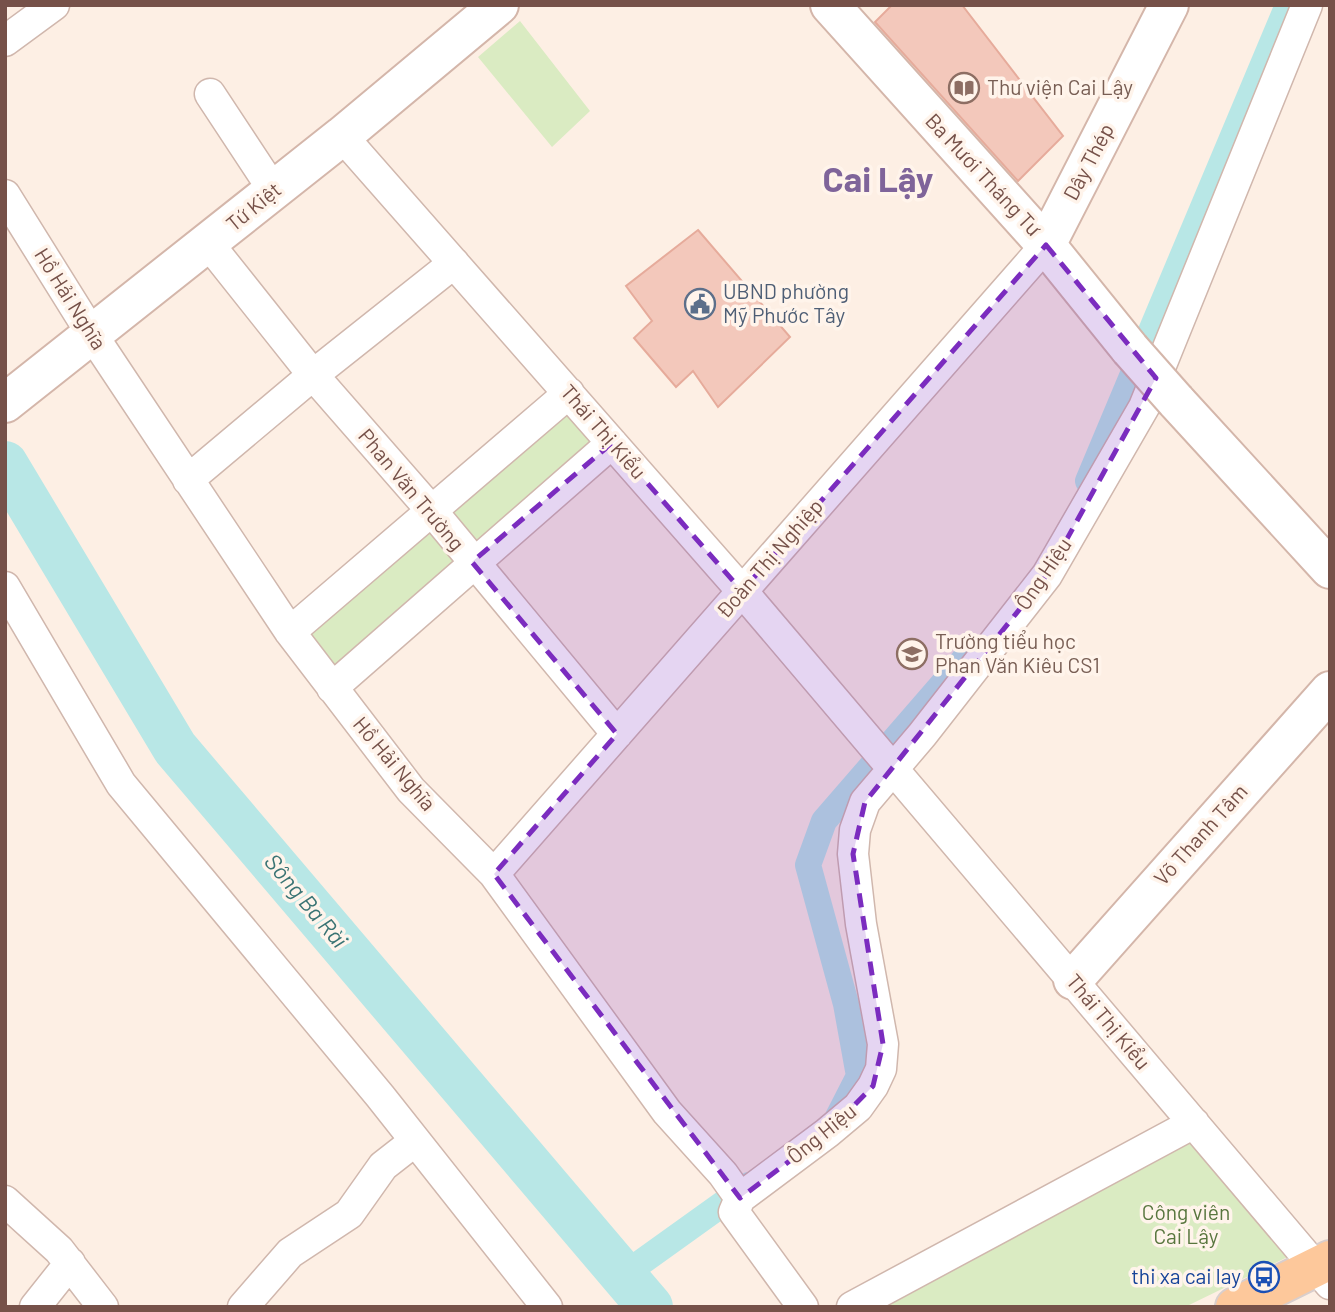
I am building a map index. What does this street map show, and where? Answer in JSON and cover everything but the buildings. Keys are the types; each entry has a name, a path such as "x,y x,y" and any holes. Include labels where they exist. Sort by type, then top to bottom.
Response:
{"main road":[{"path":"1235,1307 1327,1275"},
{"path":"1292,1307 1327,1275"}],"street":[{"path":"5,41 54,5"},
{"name":"Tứ Kiệt","path":"5,403 274,191 499,5"},
{"name":"Ba Mươi Tháng Tư","path":"831,5 1046,244 1130,349 1176,401 1330,569"},
{"name":"Dây Thép","path":"1046,244 1169,5"},
{"name":"Ông Hiệu","path":"732,1186 827,1133 858,1107 873,1086 881,1069 883,1044 861,924 853,854 855,830 865,802 891,765 1047,575 1144,407 1307,5"},
{"path":"210,94 274,191"},
{"name":"Thái Thị Kiểu","path":"342,136 742,591 1194,1123 1327,1275"},
{"name":"Hồ Hải Nghĩa","path":"5,195 93,336 289,632 411,790 494,874 667,1112 732,1186"},
{"name":"Phan Văn Trường","path":"208,243 313,375 431,510 617,734"},
{"name":"Đoàn Thị Nghiệp","path":"494,874 1046,244"},
{"path":"188,480 313,375 454,263"},
{"path":"289,632 569,393"},
{"path":"332,688 472,562 612,443"},
{"path":"5,587 99,751 121,783 415,1141 547,1307"},
{"name":"Võ Thanh Tâm","path":"1073,980 1330,691"},
{"path":"852,1307 1194,1123"},
{"path":"243,1307 290,1253 349,1214 383,1166 415,1141"},
{"path":"732,1186 734,1212 803,1307"},
{"path":"5,1201 70,1263 103,1307"},
{"path":"36,1307 70,1263"}],"highlighted area":[{"path":"1046,245 1156,378 1047,575 865,802 853,854 883,1044 873,1086 827,1133 740,1198 494,874 617,734 472,562 612,443 742,591"}],"green space":[{"path":"520,21 590,111 552,147 478,57"},
{"path":"569,393 612,443 332,688 290,632"},
{"name":"Công viên Cai Lậy","path":"1204,1136 1302,1250 1185,1307 864,1307"}],"waterway":[{"path":"1088,481 1288,5"},
{"name":"Sông Ba Rài","path":"5,464 175,748 650,1307"},
{"path":"838,1117 859,1076 846,1004 808,865 824,821 967,656"},
{"path":"622,1276 749,1185"}],"place":[{"name":"Thư viện Cai Lậy","path":"964,88"},
{"name":"UBND phường Mỹ Phước Tây","path":"700,304"},
{"name":"Trường tiểu học Phan Văn Kiêu CS1","path":"912,654"},
{"name":"thi xa cai lay","path":"1264,1277"}],"district":[{"name":"Cai Lậy","path":"878,180"}]}
